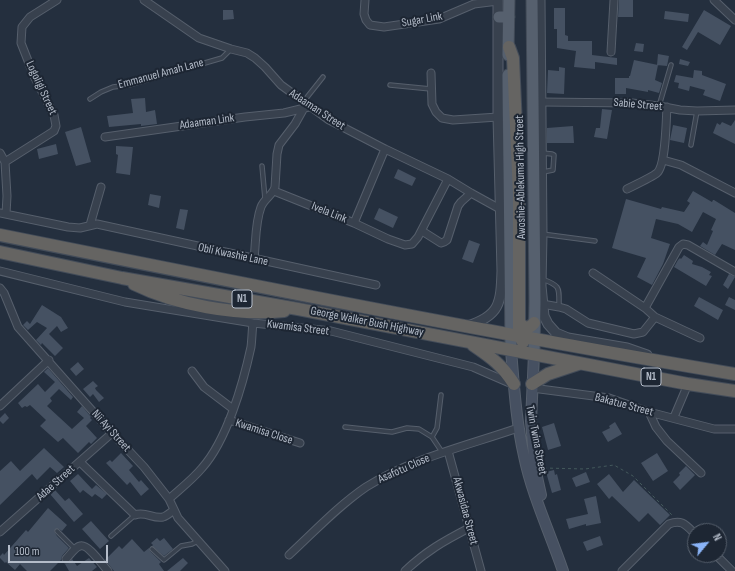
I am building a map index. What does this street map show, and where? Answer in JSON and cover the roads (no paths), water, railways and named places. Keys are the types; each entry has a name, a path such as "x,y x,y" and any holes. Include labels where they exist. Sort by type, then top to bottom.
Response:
{"highway":[{"path":"509,47 513,58 519,195 519,322 515,334 534,354"},
{"path":"0,229 53,241 74,250"},
{"name":"George Walker Bush Highway","path":"0,235 466,326 735,374"},
{"name":"George Walker Bush Highway","path":"1,252 122,278 298,309 688,384 735,391"},
{"path":"519,322 527,328 531,327 534,322"},
{"path":"469,342 496,361 514,384"},
{"path":"532,386 548,374 581,363"},
{"path":"701,368 735,365"}],"main road":[{"name":"Awoshie-Ablekuma High Street","path":"502,0 509,47 508,57 515,334 511,350"},
{"name":"Awoshie-Ablekuma High Street","path":"532,0 538,234 534,354"},
{"name":"Twin Twina Street","path":"511,350 518,428 524,456 531,482 563,571"},
{"name":"Twin Twina Street","path":"534,354 531,422 535,468 549,532"}],"street":[{"name":"Logoligi Street","path":"4,162 54,131 56,126 54,115 34,76 21,43 21,38 22,27 30,17 57,0"},
{"name":"Adaaman Street","path":"144,0 199,38 247,53 255,58 265,67 281,86 306,106 329,120 385,150 448,179 500,209"},
{"name":"Sugar Link","path":"366,0 364,14 366,20 370,25 384,27 439,19 474,4 502,0"},
{"name":"Awoshie-Ablekuma High Street","path":"540,0 542,173 538,234 542,304 544,316 548,324 556,333 568,338"},
{"path":"611,52 614,0"},
{"path":"714,0 735,20"},
{"name":"Awoshie-Ablekuma High Street","path":"484,320 492,314 501,296 502,271 498,117 504,17"},
{"path":"431,73 432,104 436,112 442,118 453,120 498,117"},
{"name":"Sabie Street","path":"541,102 632,103 680,110 735,110"},
{"path":"254,259 257,221 261,206 274,191 276,154 279,145 295,124 306,106"},
{"name":"Adaaman Link","path":"105,137 245,117 284,113 306,106"},
{"path":"627,189 657,173 662,166 667,107"},
{"name":"Ivela Link","path":"274,191 354,224 385,150"},
{"path":"0,153 4,162 7,196 3,214 80,228 90,225 102,187"},
{"path":"663,160 681,165 735,193"},
{"path":"354,224 367,231 405,245 412,244 422,231 448,179"},
{"path":"422,231 441,243 447,240 458,206 471,193"},
{"name":"Obli Kwashie Lane","path":"90,225 97,224 376,285"},
{"path":"645,308 679,247 683,244 688,244 735,272"},
{"path":"0,271 125,302 252,323"},
{"path":"593,274 645,308 655,317 700,338"},
{"name":"Nii Ayi Street","path":"0,288 4,293 18,327 144,467 169,499 178,518 225,571"},
{"path":"542,304 566,309 588,323 634,334 643,332 655,317"},
{"name":"George Walker Bush Highway","path":"466,326 484,320"},
{"name":"Kwamisa Street","path":"169,499 202,468 218,446 229,420 243,379 251,346 252,323 331,331 473,368 514,384"},
{"name":"George Walker Bush Highway","path":"568,338 627,348 661,362"},
{"path":"0,406 49,360"},
{"path":"192,371 204,387 233,409"},
{"path":"674,417 688,384"},
{"name":"Bakatue Street","path":"532,386 609,398 649,412 674,417 714,429 735,429"},
{"path":"649,412 656,427 667,441 701,473"},
{"name":"Kwamisa Close","path":"229,420 300,443"},
{"name":"Asafotu Close","path":"289,556 342,506 365,488 392,472 518,428"},
{"name":"Adae Street","path":"0,532 112,433"},
{"name":"Akwasidae Street","path":"446,452 481,571"},
{"path":"80,462 135,515 143,513 163,517 174,510"},
{"path":"622,571 670,524 677,522 687,526"},
{"path":"405,571 440,543 469,528"},
{"path":"66,559 75,549 80,546 86,547 108,571"},
{"path":"725,563 734,571"}],"lane":[{"name":"Emmanuel Amah Lane","path":"90,99 113,87 129,85 222,58 231,49"},
{"path":"659,106 671,65"},
{"path":"306,106 323,77"},
{"path":"390,85 431,89"},
{"path":"690,145 697,111"},
{"path":"262,166 265,200"},
{"path":"538,234 595,241"},
{"path":"541,279 555,284 559,290 559,307"},
{"path":"432,437 437,428 441,395"},
{"path":"345,426 392,432 407,428 419,429 432,437 446,452"},
{"path":"111,536 135,515"},
{"path":"57,531 75,549"},
{"path":"152,548 162,560 181,546 198,541"}]}
